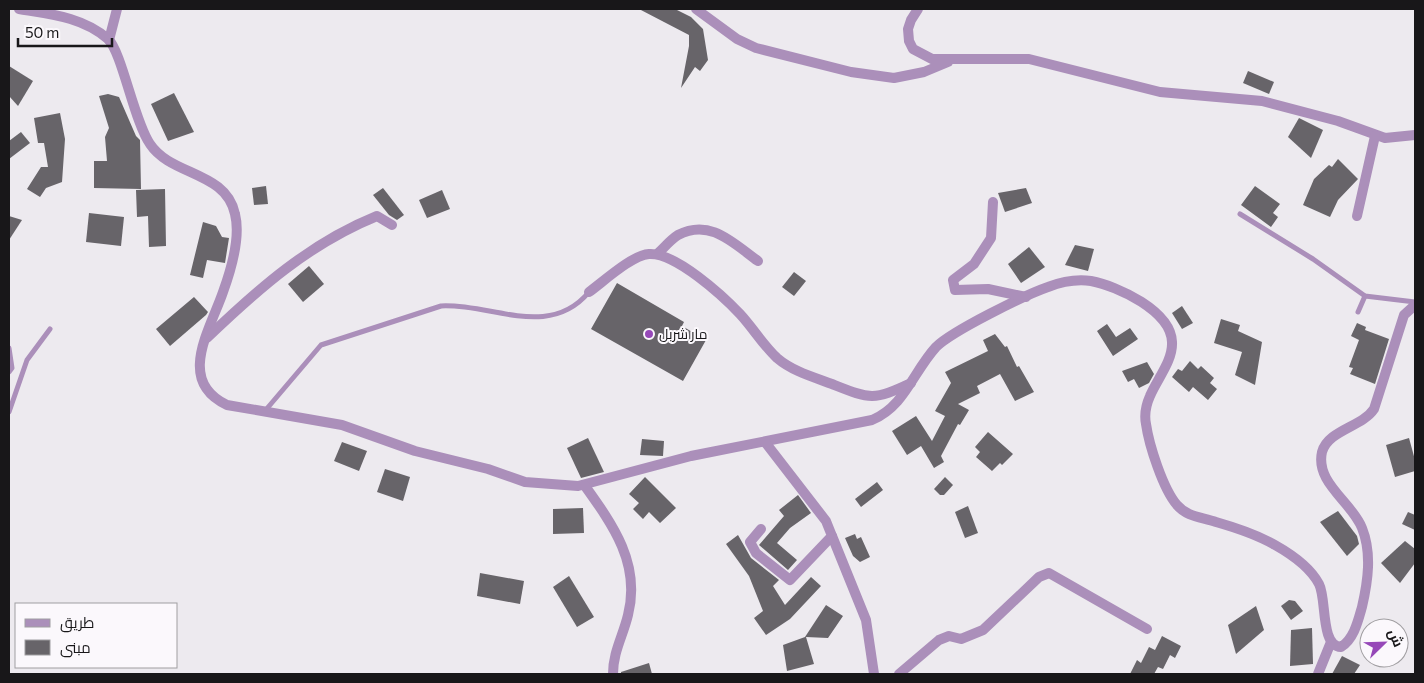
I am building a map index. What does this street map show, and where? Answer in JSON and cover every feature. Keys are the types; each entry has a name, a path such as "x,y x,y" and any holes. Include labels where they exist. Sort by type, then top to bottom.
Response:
{"street":[{"path":"19,9 75,19 109,40"},
{"path":"116,9 109,40 150,145 164,159 198,174 218,187 235,213 237,225 230,267 204,341 199,363 200,374 211,395 227,405 342,425 415,451 488,469 525,482 585,486 684,458 872,420 893,407 912,383 925,362 943,342 1026,297 1064,282 1093,281 1145,304 1166,322 1171,332 1171,355 1149,397 1146,414 1150,440 1175,504 1185,512 1257,535 1290,554 1305,567 1322,588 1327,630 1331,642 1337,647 1343,646 1356,625 1368,578 1368,560 1365,538 1358,519 1324,475 1321,466 1323,450 1332,438 1362,420 1374,409 1404,315 1415,303"},
{"path":"696,9 737,39 756,48 870,76 894,78 907,76 953,60"},
{"path":"918,9 908,29 909,41 913,50 932,59 1029,59 1160,92 1248,99 1277,104 1385,138 1415,135"},
{"path":"1357,216 1375,136"},
{"path":"993,202 991,238 974,264 952,280 954,290 988,289 1026,297"},
{"path":"204,341 271,279 308,251 349,227 377,216 392,225"},
{"path":"657,254 677,236 694,230 714,230 758,261"},
{"path":"589,292 638,256 657,254 689,271 718,294 740,314 776,357 794,369 870,397 886,395 912,383"},
{"path":"765,442 826,521 866,620 874,674"},
{"path":"585,486 617,532 627,555 630,573 631,596 628,616 617,646 614,674"},
{"path":"761,529 750,542 756,553 790,580 832,536"},
{"path":"899,674 939,640 949,636 961,639 983,630 1039,577 1049,573 1147,628"},
{"path":"1318,674 1331,642"}],"lane":[{"path":"1240,214 1313,259 1365,296 1415,303"},
{"path":"264,412 321,345 441,306 459,305 503,314 543,318 580,303 589,292"},
{"path":"1358,312 1365,296"},
{"path":"9,412 27,360 50,329"},
{"path":"9,348 12,368 9,372"}],"building":[{"path":"639,9 675,9 691,17 703,29 708,60 700,71 695,67 681,88 689,46 689,35"},
{"path":"9,66 33,81 18,106 9,96"},
{"path":"1248,71 1274,82 1269,94 1243,83"},
{"path":"174,93 194,132 168,141 151,104"},
{"path":"108,94 119,97 136,136 140,140 141,189 94,188 94,161 107,161 105,137 109,128 99,96"},
{"path":"60,113 65,139 62,182 46,188 40,197 27,189 41,167 48,167 44,143 38,143 34,118"},
{"path":"1299,118 1323,130 1311,158 1288,137"},
{"path":"21,132 30,143 9,159 9,141"},
{"path":"1338,159 1358,179 1338,200 1330,217 1303,205 1314,179 1329,165 1332,167"},
{"path":"266,186 268,204 254,205 252,188"},
{"path":"1255,186 1280,204 1273,213 1278,217 1271,227 1241,205"},
{"path":"383,188 404,215 397,220 389,215 373,195"},
{"path":"1026,188 1032,203 1005,212 998,193"},
{"path":"165,189 166,246 149,247 148,216 137,217 136,190"},
{"path":"442,190 450,209 427,218 419,200"},
{"path":"89,213 124,217 121,246 86,242"},
{"path":"9,216 22,220 9,240"},
{"path":"203,222 216,226 222,237 229,238 225,263 207,260 203,278 190,275"},
{"path":"1075,245 1094,249 1088,271 1065,265"},
{"path":"1029,247 1045,267 1021,283 1008,264"},
{"path":"309,266 324,284 303,302 288,284"},
{"path":"794,272 806,281 794,296 782,287"},
{"name":"مار شربل","path":"617,283 684,322 682,326 706,340 683,381 591,329"},
{"path":"194,297 208,312 170,346 156,329"},
{"path":"1182,306 1193,323 1182,329 1172,313"},
{"path":"1221,319 1240,325 1238,331 1262,342 1255,385 1235,375 1242,352 1214,343"},
{"path":"1357,323 1366,327 1365,330 1389,339 1375,384 1350,374 1353,368 1349,367 1359,340 1351,336"},
{"path":"1107,324 1116,337 1130,328 1138,339 1113,356 1097,331"},
{"path":"995,334 1005,347 1007,346 1017,367 1019,366 1034,392 1015,401 1000,374 977,386 980,393 958,404 969,410 960,425 958,424 941,456 944,462 934,468 921,446 907,455 892,431 916,416 932,441 945,416 935,411 951,383 945,372 988,351 983,340"},
{"path":"1190,361 1198,369 1201,366 1214,378 1210,383 1217,389 1208,400 1193,387 1189,392 1172,377 1178,369 1182,371"},
{"path":"1147,362 1154,374 1149,383 1139,388 1134,379 1128,382 1122,371"},
{"path":"988,432 1013,454 1002,465 1000,463 992,471 976,457 980,452 975,447"},
{"path":"588,438 604,472 581,478 567,448"},
{"path":"1409,438 1415,460 1415,471 1395,477 1386,445"},
{"path":"642,439 664,441 663,456 640,455"},
{"path":"342,442 367,451 359,471 334,461"},
{"path":"385,469 410,477 403,501 377,492"},
{"path":"645,477 676,508 660,523 649,512 643,519 633,509 639,503 629,494"},
{"path":"945,477 953,485 944,495 940,495 934,489"},
{"path":"877,482 883,490 861,507 855,499"},
{"path":"798,495 811,513 790,528 777,543 797,560 788,570 759,545 784,516 779,510"},
{"path":"968,506 978,533 965,538 955,512"},
{"path":"583,508 584,533 553,534 553,509"},
{"path":"1338,511 1357,536 1359,544 1347,556 1320,522"},
{"path":"1408,512 1415,515 1415,530 1402,524"},
{"path":"855,534 857,539 861,537 870,557 860,562 853,556 845,538"},
{"path":"738,535 751,558 779,580 773,586 785,605 811,577 821,586 790,619 766,635 754,618 763,611 749,576 726,544"},
{"path":"1405,541 1415,549 1415,563 1400,583 1381,563"},
{"path":"480,573 524,581 520,604 477,596"},
{"path":"569,576 594,617 577,627 553,587"},
{"path":"1289,600 1295,601 1303,611 1291,620 1281,606"},
{"path":"826,605 843,616 828,638 806,637 814,664 787,671 783,645 805,637"},
{"path":"1256,606 1264,630 1236,654 1228,625"},
{"path":"1312,628 1313,664 1290,666 1291,630"},
{"path":"1162,636 1181,646 1175,658 1170,655 1163,669 1158,667 1154,674 1130,674 1137,660 1141,663 1149,647 1155,650"},
{"path":"1342,656 1359,664 1354,674 1332,674"},
{"path":"649,663 652,674 621,674 621,672"}],"place":[{"name":"مار شربل","path":"649,334"}]}
